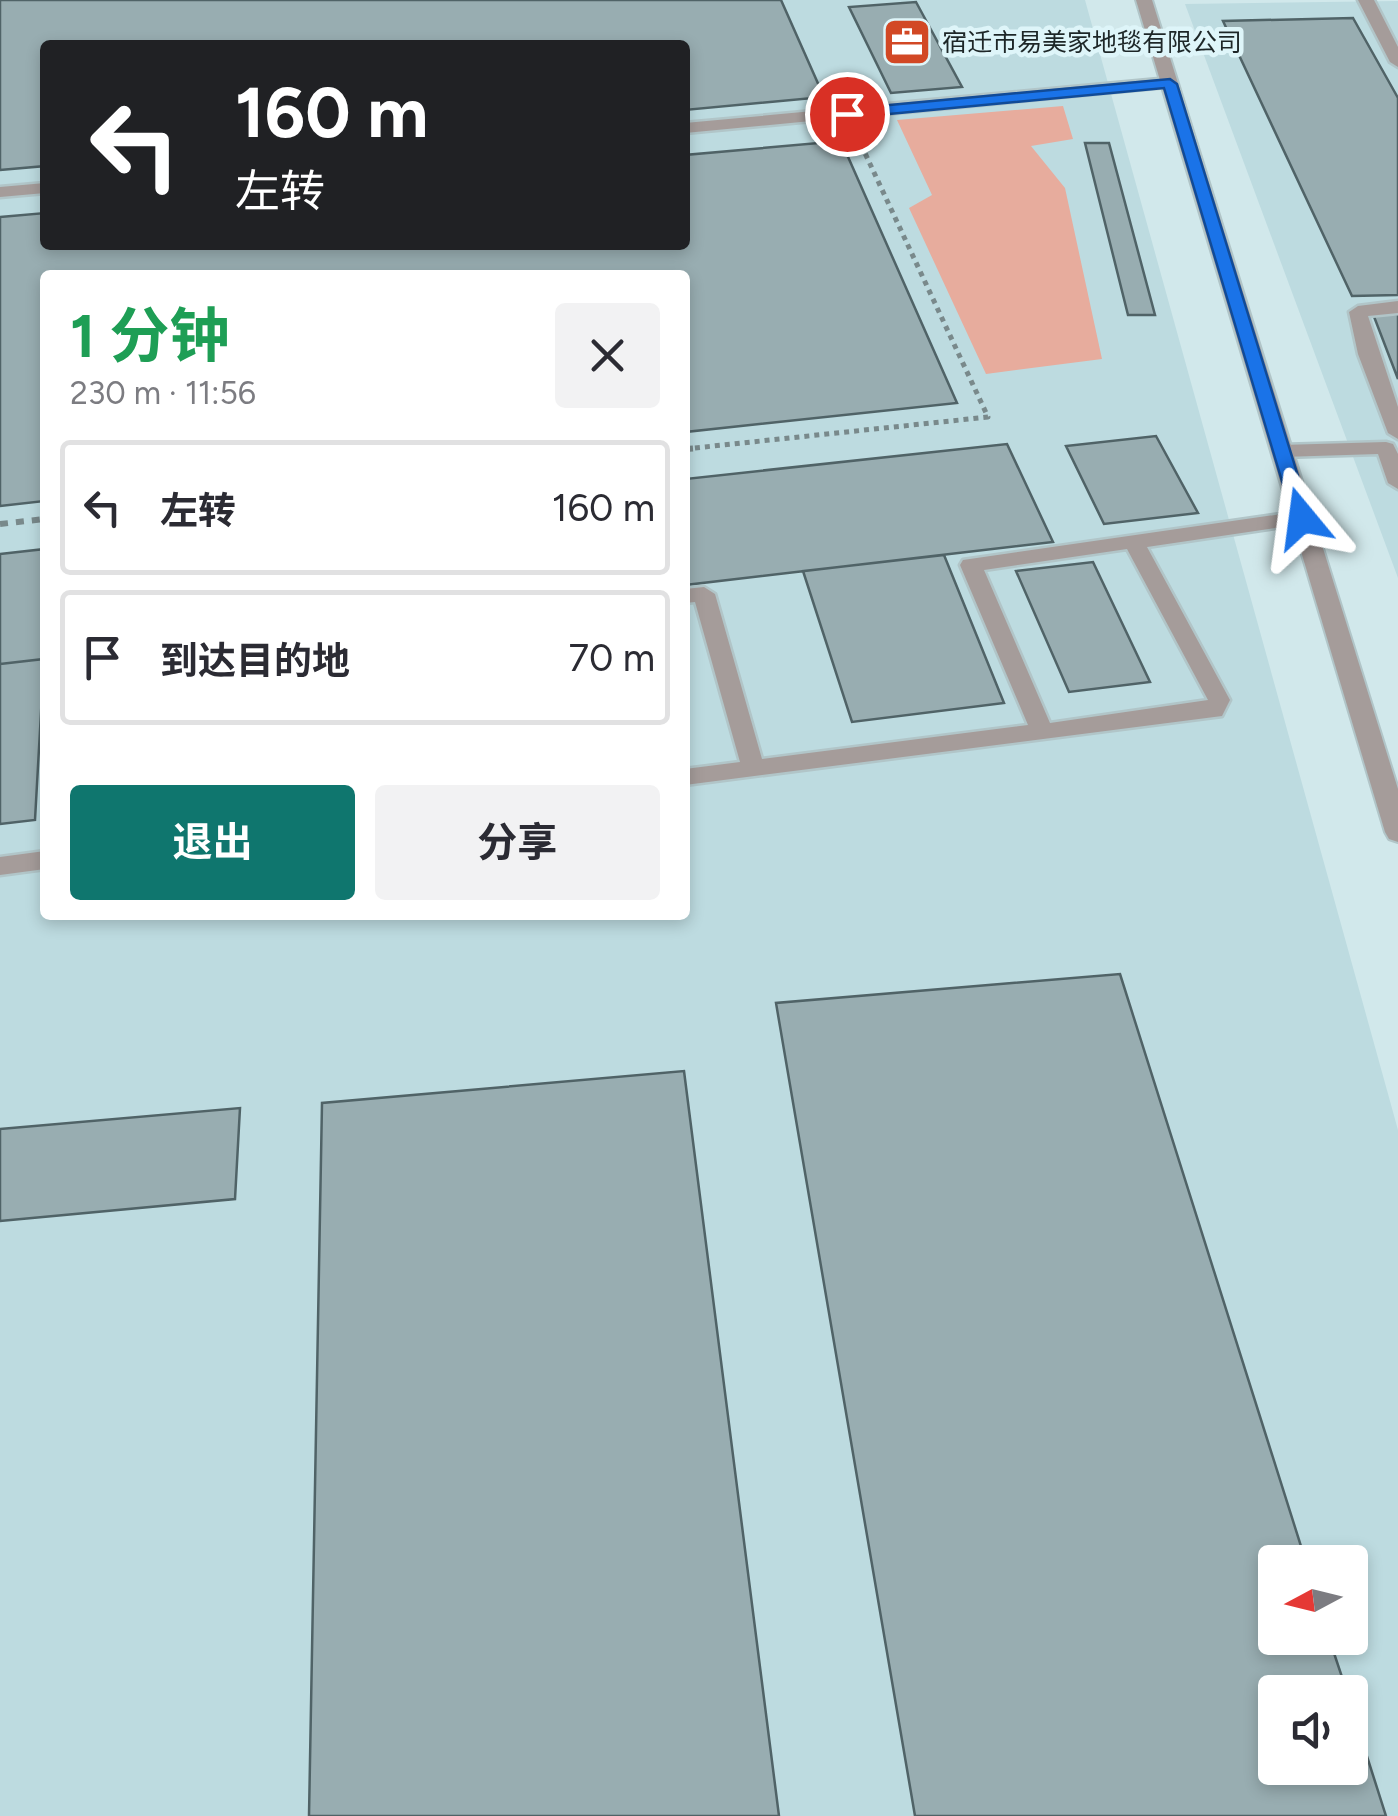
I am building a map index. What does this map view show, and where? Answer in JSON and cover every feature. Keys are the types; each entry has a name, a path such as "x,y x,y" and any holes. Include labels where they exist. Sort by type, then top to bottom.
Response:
{"street":[{"path":"1144,0 1398,832"}],"lane":[{"path":"1366,0 1398,62"},
{"path":"690,128 1170,84"},
{"path":"0,192 40,188"},
{"path":"1398,307 1358,312 1394,441 1398,483"},
{"path":"1282,450 1394,441"},
{"path":"1042,731 971,565 1302,518"},
{"path":"690,776 1214,710 1220,700 1134,542"},
{"path":"690,595 704,594 754,768"},
{"path":"0,866 40,861"}],"path":[{"path":"690,449 988,416 847,114"},
{"path":"0,524 40,520"}],"shaded area":[{"path":"0,0 1085,0 1398,1130 1398,1816 0,1816"},
{"path":"1398,1 1398,578 1185,4"},
{"path":"1063,106 1073,139 1031,146 1065,188 1102,359 986,374 909,208 932,195 897,120"}],"building":[{"path":"0,0 781,0 824,97 690,110 690,40 40,40 40,166 0,170"},
{"path":"916,2 962,87 891,93 849,7"},
{"path":"1353,18 1398,98 1398,295 1352,296 1223,21"},
{"path":"841,141 957,403 690,431 690,270 40,270 40,502 0,506 0,217 40,213 40,250 690,250 690,155"},
{"path":"1085,143 1109,143 1155,315 1128,315"},
{"path":"1373,314 1398,314 1398,379"},
{"path":"1156,436 1198,513 1104,524 1066,446"},
{"path":"1007,444 1053,542 690,584 690,478"},
{"path":"40,550 40,660 0,664 0,554"},
{"path":"944,555 1004,703 852,722 803,571"},
{"path":"1093,562 1150,682 1069,692 1016,571"},
{"path":"40,659 35,820 0,824 0,664"},
{"path":"1120,974 1301,1545 1258,1545 1258,1655 1335,1655 1341,1675 1258,1675 1258,1785 1368,1785 1368,1760 1386,1816 915,1816 776,1003"},
{"path":"684,1071 779,1816 309,1816 322,1103"},
{"path":"240,1108 235,1199 0,1221 0,1129"}],"place":[{"name":"宿迁市易美家地毯有限公司","path":"907,42"}],"route":[{"path":"847,114 1170,84 1302,518"}]}
